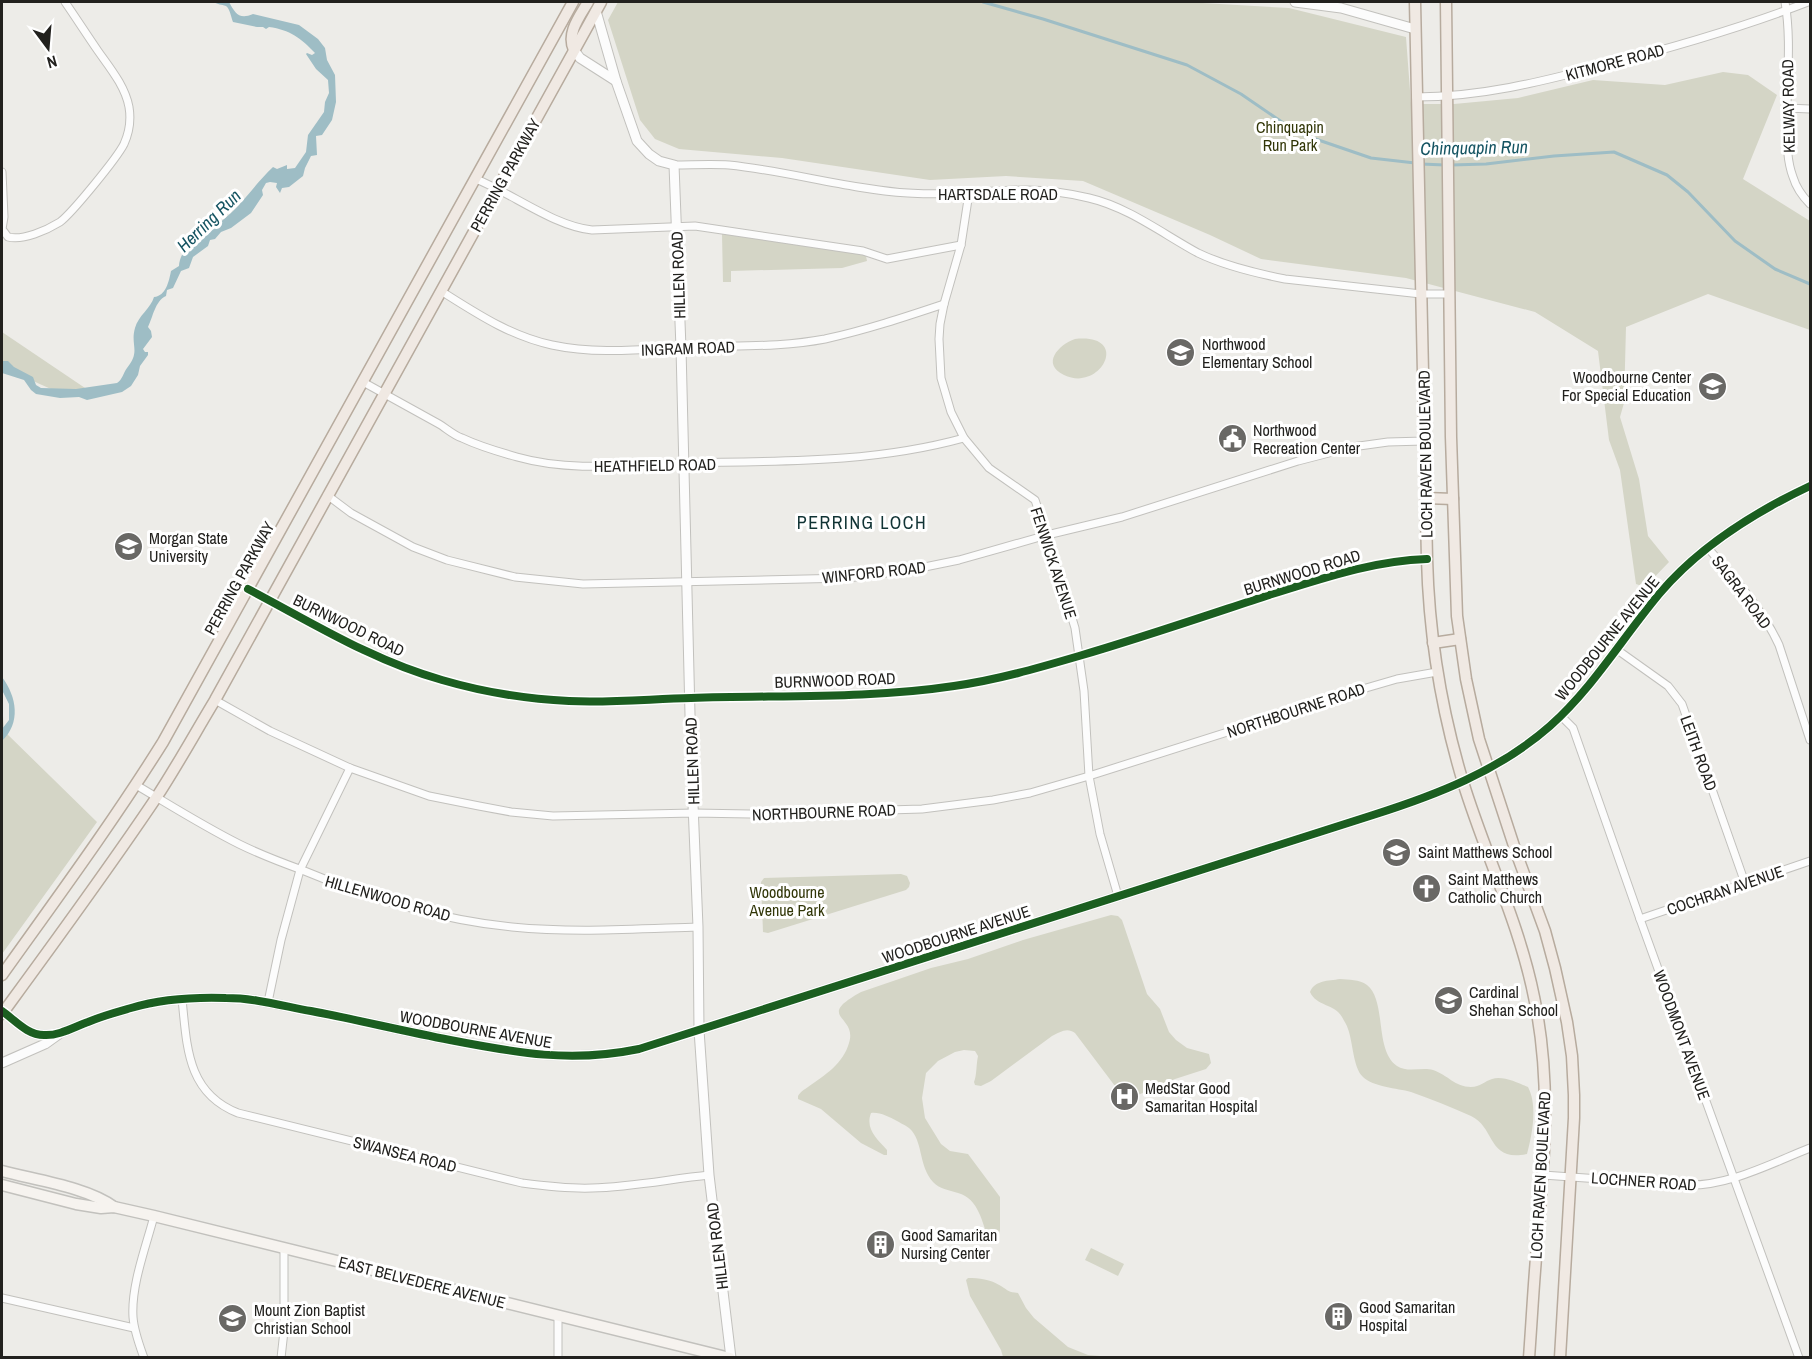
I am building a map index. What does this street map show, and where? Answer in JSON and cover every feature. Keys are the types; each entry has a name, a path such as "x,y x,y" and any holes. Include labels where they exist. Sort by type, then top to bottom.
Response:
{"main road":[{"name":"PERRING PARKWAY","path":"2,975 136,785 163,742 573,2"},
{"path":"574,50 571,37 588,2"},
{"name":"LOCH RAVEN BOULEVARD","path":"1415,2 1427,559 1433,644 1443,707 1463,782 1520,942 1535,999 1544,1055 1546,1091 1543,1175 1529,1358"},
{"name":"LOCH RAVEN BOULEVARD","path":"1446,2 1453,499 1455,579 1460,639 1473,712 1488,769 1545,931 1563,1005 1572,1056 1575,1095 1560,1358"},
{"name":"PERRING PARKWAY","path":"2,1012 156,797 215,700 598,6"},
{"path":"1426,498 1453,499"},
{"path":"1433,644 1460,639"},
{"name":"EAST BELVEDERE AVENUE","path":"2,1171 84,1191 104,1199 114,1207"},
{"name":"EAST BELVEDERE AVENUE","path":"2,1185 76,1204 101,1208 114,1207 154,1216 731,1358"}],"street":[{"path":"2,172 3,230 8,237 13,239 42,231 61,221 117,155 124,143 128,128 129,107 122,88 65,2"},
{"path":"1294,2 1341,8 1415,29"},
{"name":"KELWAY ROAD","path":"1785,2 1788,28 1789,165 1793,180 1810,204"},
{"name":"KITMORE ROAD","path":"1416,97 1480,94 1582,71 1733,29 1808,2"},
{"path":"598,6 616,81 637,141 659,161 674,165"},
{"path":"574,50 580,58 616,81"},
{"path":"1787,108 1810,109"},
{"name":"HARTSDALE ROAD","path":"674,165 731,166 785,173 888,192 969,193 1034,190 1058,192 1113,205 1201,254 1238,268 1285,279 1421,294 1449,294"},
{"name":"HILLEN ROAD","path":"674,165 698,927 699,1030 709,1175 731,1358"},
{"path":"476,179 578,229 695,226 863,251 887,259 961,245"},
{"name":"FENWICK AVENUE","path":"969,193 961,245 944,304 939,339 941,378 951,412 964,438 989,468 1035,500 1047,535 1075,628 1084,691 1089,776 1100,834 1118,896"},
{"name":"INGRAM ROAD","path":"441,291 495,324 527,338 551,345 602,351 793,343 825,339 944,304"},
{"name":"HEATHFIELD ROAD","path":"363,382 459,437 516,457 552,465 574,467 720,464 855,458 903,452 964,438"},
{"name":"WINFORD ROAD","path":"327,495 351,513 413,546 447,560 490,572 537,580 583,584 848,578 959,561 1047,535 1122,517 1324,453 1377,443 1424,441"},
{"name":"WOODBOURNE AVENUE","path":"2,1012 31,1032 44,1035 61,1032 133,1007 182,999 238,998 522,1053 562,1056 620,1053 639,1049 1396,808 1463,782 1523,748 1578,699 1661,592 1707,547 1773,504 1810,486"},
{"name":"SAGRA ROAD","path":"1707,547 1758,608 1773,632 1810,740"},
{"name":"BURNWOOD ROAD","path":"248,589 384,660 423,675 475,689 571,701 819,696 918,690 955,686 1005,676 1080,656 1355,568 1402,560 1427,559"},
{"name":"LEITH ROAD","path":"1616,649 1668,686 1682,704 1745,884"},
{"name":"NORTHBOURNE ROAD","path":"215,700 270,731 350,768 429,796 511,812 554,816 772,814 942,808 1030,793 1366,688 1437,672"},
{"name":"WOODMONT AVENUE","path":"1560,716 1573,728 1799,1358"},
{"path":"268,1002 281,940 300,870 350,768"},
{"name":"HILLENWOOD ROAD","path":"136,785 191,818 272,859 366,895 437,915 512,927 590,930 698,927"},
{"name":"COCHRAN AVENUE","path":"1640,919 1810,861"},
{"name":"SWANSEA ROAD","path":"182,999 189,1054 195,1074 210,1097 222,1106 238,1113 540,1186 593,1188 709,1175"},
{"name":"WOODBOURNE AVENUE","path":"2,1063 45,1044 61,1032"},
{"name":"LOCHNER ROAD","path":"1543,1175 1697,1186 1733,1178 1810,1148"},
{"path":"144,1358 132,1316 138,1275 154,1216"},
{"path":"281,1358 284,1331 284,1248"},
{"path":"2,1298 134,1328"},
{"path":"558,1315 558,1358"}],"green space":[{"name":"Chinquapin Run Park","path":"618,2 1185,2 1289,8 1406,37 1411,104 1454,104 1518,98 1593,80 1665,85 1723,72 1748,75 1777,95 1743,179 1810,221 1810,330 1708,294 1626,327 1624,403 1620,417 1639,479 1648,536 1669,562 1645,587 1636,584 1620,470 1609,440 1598,351 1535,312 1406,278 1261,259 1083,181 1006,176 930,180 782,158 679,149 655,139 640,120 608,20"},
{"path":"722,234 863,254 867,261 842,268 731,271 731,282 723,282"},
{"path":"2,332 88,390 62,394 2,367"},
{"path":"1075,339 1092,340 1103,345 1106,352 1105,362 1099,370 1089,376 1077,378 1064,375 1054,366 1053,360 1058,350"},
{"path":"2,701 4,731 97,822 2,954"},
{"name":"Woodbourne Avenue Park","path":"901,874 907,876 910,883 906,890 768,933 763,932 761,882 764,878"},
{"path":"1111,915 1118,916 1122,920 1147,994 1160,1009 1169,1032 1187,1048 1209,1054 1211,1063 1206,1069 1138,1095 1124,1098 1075,1033 1069,1030 1052,1036 981,1086 975,1085 974,1082 978,1056 975,1051 955,1052 938,1061 926,1073 922,1098 925,1118 941,1144 950,1151 968,1154 1000,1197 1000,1230 997,1241 989,1241 979,1212 971,1200 941,1188 933,1182 925,1169 918,1143 909,1128 884,1115 871,1113 871,1129 887,1150 887,1155 884,1155 861,1143 821,1109 798,1099 801,1092 827,1073 842,1057 849,1043 850,1034 839,1012 847,1001 861,992 931,968 968,959 1023,940"},
{"path":"1340,979 1361,982 1373,992 1377,1002 1385,1049 1397,1066 1405,1069 1433,1070 1465,1086 1474,1087 1492,1079 1501,1078 1528,1087 1533,1112 1527,1154 1514,1155 1498,1149 1485,1128 1471,1116 1411,1092 1373,1083 1363,1077 1357,1068 1350,1034 1342,1017 1313,997 1310,992 1319,983"},
{"path":"1091,1248 1124,1264 1118,1276 1085,1260"},
{"path":"968,1278 989,1280 1009,1291 1018,1293 1034,1318 1068,1347 1088,1355 1113,1357 1003,1357 970,1296 966,1280"}],"water":[{"name":"Herring Run","path":"214,2 229,2 241,16 253,14 299,25 318,39 325,48 327,60 335,75 336,102 332,120 322,135 316,136 317,155 311,156 303,176 289,187 282,188 280,193 276,187 277,183 266,183 262,190 263,195 251,213 231,228 221,232 215,239 210,240 208,246 193,257 189,268 181,271 173,288 167,290 166,296 162,298 155,310 148,327 152,337 143,349 148,352 148,355 131,386 122,392 87,400 79,397 60,398 36,394 24,380 2,373 2,361 8,361 14,367 33,377 36,385 41,388 76,389 117,383 133,357 137,324 154,297 164,291 171,271 179,266 181,257 189,246 231,213 273,167 277,169 287,165 287,169 295,168 306,152 308,135 324,112 329,93 328,80 316,69 306,54 315,53 300,39 283,30 233,22 227,7"},
{"path":"2,677 11,693 15,710 12,726 2,741 2,729 9,720 9,704 2,690"}],"waterway":[{"name":"Chinquapin Run","path":"983,2 1187,65 1241,94 1298,133 1371,158 1415,163"},
{"name":"Chinquapin Run","path":"1451,165 1614,152 1667,175 1688,192 1735,241 1775,269 1810,284"},
{"name":"Chinquapin Run","path":"1421,164 1445,165"}],"cycle path":[{"path":"2,1011 32,1033 50,1035 110,1014 154,1002 190,998 237,998 329,1014 498,1049 544,1055 590,1055 639,1049 1373,815 1466,780 1510,756 1566,711 1594,679 1660,593 1693,560 1749,519 1810,486"},
{"path":"248,589 367,652 416,672 473,688 521,697 569,701 614,701 856,695 922,690 1017,673 1152,634 1348,571 1387,563 1427,559"}],"place":[{"name":"Northwood Elementary School","path":"1181,353"},
{"name":"Woodbourne Center For Special Education","path":"1712,386"},
{"name":"Northwood Recreation Center","path":"1232,439"},
{"name":"Morgan State University","path":"128,547"},
{"name":"Saint Matthews School","path":"1397,852"},
{"name":"Saint Matthews Catholic Church","path":"1427,888"},
{"name":"Cardinal Shehan School","path":"1448,1001"},
{"name":"MedStar Good Samaritan Hospital","path":"1124,1097"},
{"name":"Good Samaritan Nursing Center","path":"880,1244"},
{"name":"Good Samaritan Hospital","path":"1338,1316"},
{"name":"Mount Zion Baptist Christian School","path":"233,1319"}],"district":[{"name":"PERRING LOCH","path":"862,523"}]}
